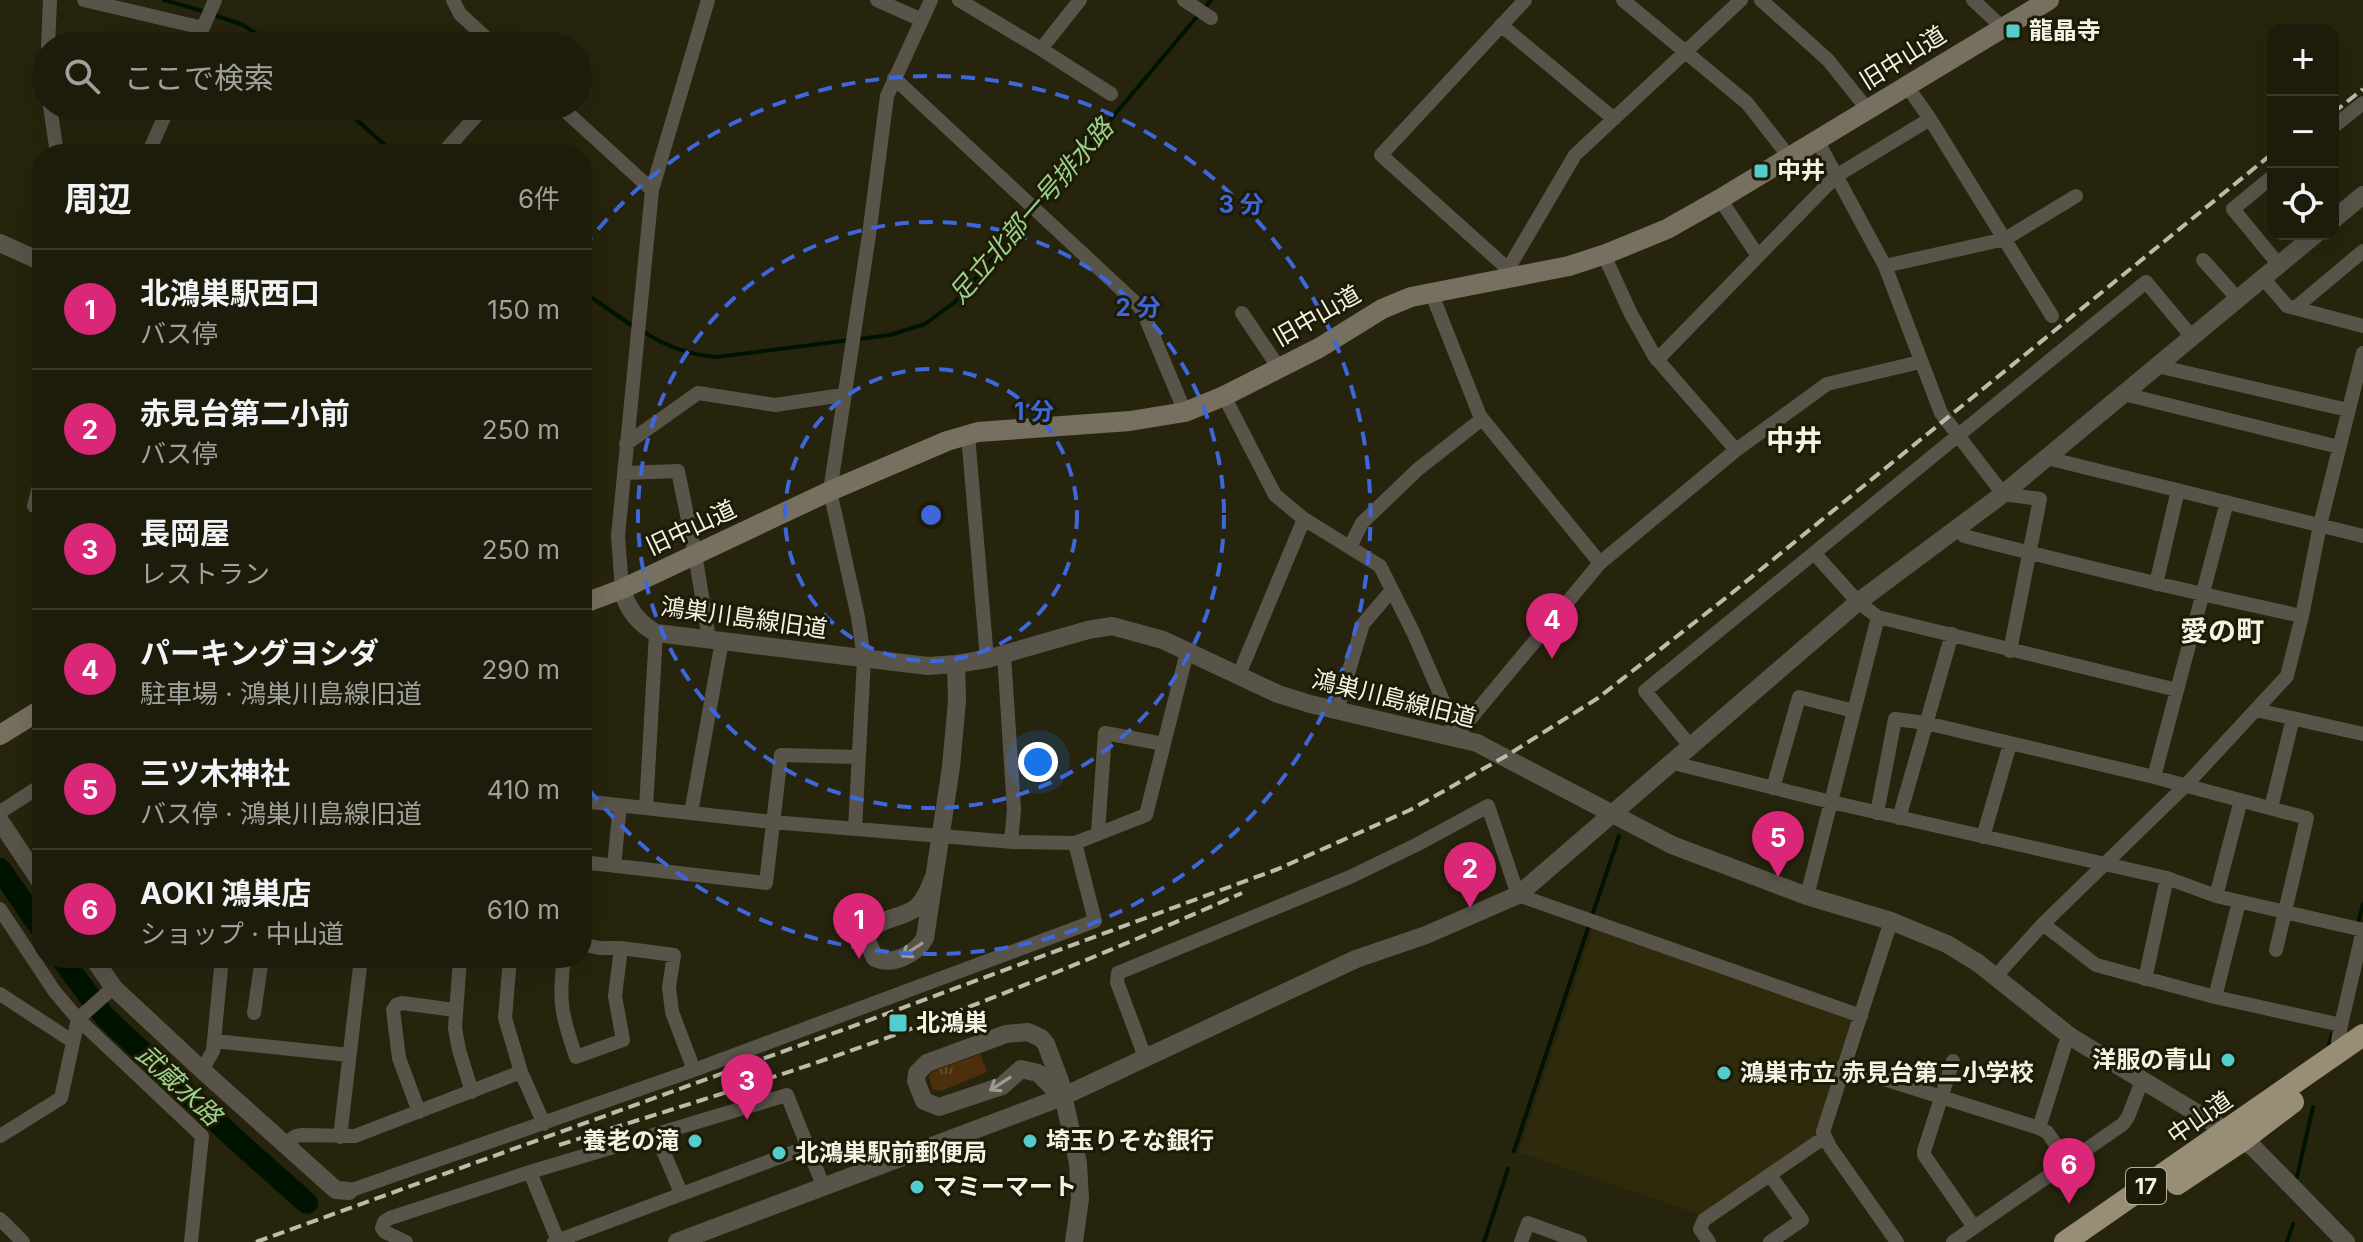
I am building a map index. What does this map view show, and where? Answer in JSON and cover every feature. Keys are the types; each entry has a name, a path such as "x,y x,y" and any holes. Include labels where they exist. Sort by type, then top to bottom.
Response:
{"highway":[{"name":"中山道","path":"2089,1242 2235,1135 2363,1035"},
{"name":"中山道","path":"2065,1242 2363,1051"}],"main road":[{"name":"旧中山道","path":"592,600 947,441 978,432 1130,421 1185,412 1319,348 1382,309 1411,297 1509,273 1569,266 1604,255 1667,229 1720,199 2049,0"},
{"path":"0,735 32,715"}],"street":[{"path":"49,32 50,0"},
{"path":"84,0 205,24"},
{"path":"470,0 457,7 481,32"},
{"path":"622,589 618,536 652,190 708,0"},
{"path":"877,0 922,20"},
{"path":"855,829 864,659 858,617 830,491 887,96 931,0"},
{"path":"959,0 1111,94"},
{"path":"1041,49 1080,0"},
{"path":"1525,0 1381,155 1509,273 1575,155 1741,0"},
{"path":"1623,0 1747,103 1790,158"},
{"path":"1761,0 1828,60 1868,110"},
{"path":"1973,0 2002,27"},
{"path":"201,32 214,2"},
{"path":"1189,4 1210,17"},
{"path":"1501,25 1614,119"},
{"path":"894,78 1139,306 1185,412"},
{"path":"1907,86 2052,316"},
{"path":"2339,122 2362,104"},
{"path":"1657,360 1836,176 1930,119"},
{"path":"52,120 56,144"},
{"path":"152,144 163,120"},
{"path":"451,144 472,120"},
{"path":"575,120 652,190"},
{"path":"1818,142 1885,266 1941,413 2003,494 2040,499 2010,651"},
{"path":"2267,181 2233,209 2279,265"},
{"path":"2339,215 2363,195"},
{"path":"1885,266 2005,239 2076,196"},
{"path":"1720,199 1758,256"},
{"path":"677,1242 1062,1097 1356,959 1426,935 1518,895 1858,602 2003,494 2309,240"},
{"path":"0,243 32,257"},
{"path":"2295,308 2363,251"},
{"path":"1604,255 1631,314 1657,360 1736,450"},
{"path":"2203,260 2238,299"},
{"path":"2263,278 2287,306 2363,326"},
{"path":"1691,747 1645,691 2146,282 2192,337"},
{"path":"1431,292 1482,419 1600,563"},
{"path":"1242,313 1279,368"},
{"path":"1995,977 2043,924 2186,785 2287,676 2320,525 2363,353"},
{"path":"1455,737 1600,563 1736,450 1827,384 1920,362"},
{"path":"2157,366 2348,410"},
{"path":"626,444 698,393 775,405 843,395"},
{"path":"2124,394 2339,447"},
{"path":"1224,396 1275,495 1304,519 1380,566 1448,712 1455,737"},
{"path":"1350,547 1362,523 1417,470 1482,419"},
{"path":"968,435 1014,810 1011,842"},
{"path":"2047,458 2363,536"},
{"path":"624,473 678,471 716,640 691,813"},
{"path":"2156,584 2178,490"},
{"path":"2154,777 2227,502"},
{"path":"1238,677 1304,519"},
{"path":"1958,528 1964,536 2030,553 2302,616"},
{"path":"1815,554 1858,602 1878,617 2177,690"},
{"name":"鴻巣川島線旧道","path":"622,589 625,602 635,617 656,633 928,666 995,656 1112,626 1163,640 1278,694 1477,743 1672,845 1807,896 1891,921 1947,944 1978,963 2071,1037 2235,1135 2261,1155 2335,1238"},
{"path":"1337,710 1363,624 1392,590"},
{"path":"1807,896 1878,617"},
{"path":"646,808 656,633"},
{"path":"1899,818 1952,634"},
{"path":"592,802 772,822 1011,842 1075,843 1146,815 1187,652"},
{"path":"933,879 923,901 916,908 871,928 867,941 875,958 889,961 913,952 923,942 927,930 955,735 956,664"},
{"path":"1773,788 1799,697 1854,711"},
{"path":"2256,710 2363,734"},
{"path":"2271,808 2293,718"},
{"path":"1877,813 1895,719 1926,723 2154,777 2307,818 2276,950"},
{"path":"1098,832 1105,733 1164,744"},
{"path":"1983,837 2010,744"},
{"path":"592,863 766,883 781,755 858,757"},
{"path":"1673,763 1877,813 2167,878 2216,896 2363,930 2341,1025 2339,1051"},
{"path":"0,812 32,791"},
{"path":"2216,896 2241,800"},
{"path":"614,866 620,805"},
{"path":"1145,1057 1117,982 1118,973 1350,877 1488,806 1518,895"},
{"path":"0,821 32,869"},
{"path":"98,968 110,991 336,1190 349,1191 694,1070 1095,921 1075,843"},
{"path":"2145,979 2167,878"},
{"path":"1518,895 1861,1016"},
{"path":"2215,997 2239,902"},
{"path":"0,909 32,957"},
{"path":"1891,921 1823,1132 1897,1242"},
{"path":"2043,924 2096,965 2215,997 2341,1025"},
{"path":"592,946 674,955 669,987 672,1012 694,1070"},
{"path":"563,968 562,1017 576,1057 623,1040 615,996 621,948"},
{"path":"39,968 55,992 202,1136 191,1242"},
{"path":"202,1070 213,1051 221,968"},
{"path":"254,1013 261,968"},
{"path":"340,1137 360,968"},
{"path":"459,968 455,1010 459,1050 472,1092"},
{"path":"509,968 505,1011 521,1072 544,1124"},
{"path":"0,1136 61,1098 72,1041 81,1016 110,991"},
{"path":"0,994 72,1041"},
{"path":"419,1112 399,1058 393,1010 402,1003 455,1010"},
{"path":"1062,1097 1038,1073 1021,1069 1002,1086 939,1107 924,1101 916,1081 917,1073 927,1063 1006,1034 1028,1032 1041,1038 1060,1081 1073,1137 1080,1183 1079,1218 1074,1242"},
{"path":"2039,1128 2065,1045 2071,1037"},
{"path":"214,1041 349,1055"},
{"path":"1953,1061 1924,1155 1974,1227"},
{"path":"1843,1066 2039,1128 2047,1132 2068,1162"},
{"path":"284,1144 296,1136 355,1136 521,1072"},
{"path":"1953,1242 2126,1121 2142,1081"},
{"path":"406,1242 385,1232 382,1228 384,1222 530,1172 787,1095 824,1188"},
{"path":"656,1134 681,1193"},
{"path":"1709,1242 1700,1229 1704,1220 1825,1139"},
{"path":"530,1172 556,1241 807,1147"},
{"path":"1770,1175 1802,1220 1770,1242"},
{"path":"0,1219 23,1242"},
{"path":"1521,1242 1528,1223 1580,1242"}],"shaded area":[{"path":"1594,926 1850,1017 1852,1023 1816,1135 1701,1215 1519,1152"}],"green space":[{"path":"980,1054 987,1072 941,1091 932,1089 929,1076 932,1072"}],"waterway":[{"name":"足立北部一号排水路","path":"164,0 206,12"},
{"name":"足立北部一号排水路","path":"1038,206 1211,0"},
{"name":"足立北部一号排水路","path":"214,15 254,32"},
{"name":"足立北部一号排水路","path":"357,120 384,144"},
{"name":"足立北部一号排水路","path":"642,331 678,349 717,357 890,335 925,324 955,302 1032,213"},
{"name":"足立北部一号排水路","path":"592,298 634,327"},
{"path":"1593,913 1619,836"},
{"name":"武蔵水路","path":"0,869 32,915"},
{"path":"2359,920 2363,904"},
{"path":"1514,1151 1588,928"},
{"name":"武蔵水路","path":"68,968 105,1017 307,1203"},
{"path":"2329,1045 2332,1034"},
{"path":"2297,1177 2313,1107"},
{"path":"1484,1242 1508,1169"},
{"path":"2287,1242 2293,1224"}],"railway":[{"path":"2339,108 2363,89"},
{"path":"256,1242 1278,869 1410,810 1506,756 1598,698 1727,597 2267,158"},
{"path":"559,1145 783,1074 916,1027 1080,963 1242,893"}],"place":[{"name":"龍晶寺","path":"2013,31"},
{"name":"中井","path":"1761,171"},
{"name":"パーキングヨシダ","path":"1552,659"},
{"name":"三ツ木神社","path":"1778,877"},
{"name":"赤見台第二小前","path":"1470,908"},
{"name":"北鴻巣駅西口","path":"859,959"},
{"name":"北鴻巣","path":"898,1023"},
{"name":"洋服の青山","path":"2228,1060"},
{"name":"鴻巣市立 赤見台第二小学校","path":"1724,1073"},
{"name":"長岡屋","path":"747,1120"},
{"name":"養老の滝","path":"695,1141"},
{"name":"埼玉りそな銀行","path":"1030,1141"},
{"name":"北鴻巣駅前郵便局","path":"779,1153"},
{"name":"マミーマート","path":"917,1187"},
{"name":"AOKI 鴻巣店","path":"2069,1204"}],"district":[{"name":"中井","path":"1794,440"},
{"name":"愛の町","path":"2222,631"}]}
